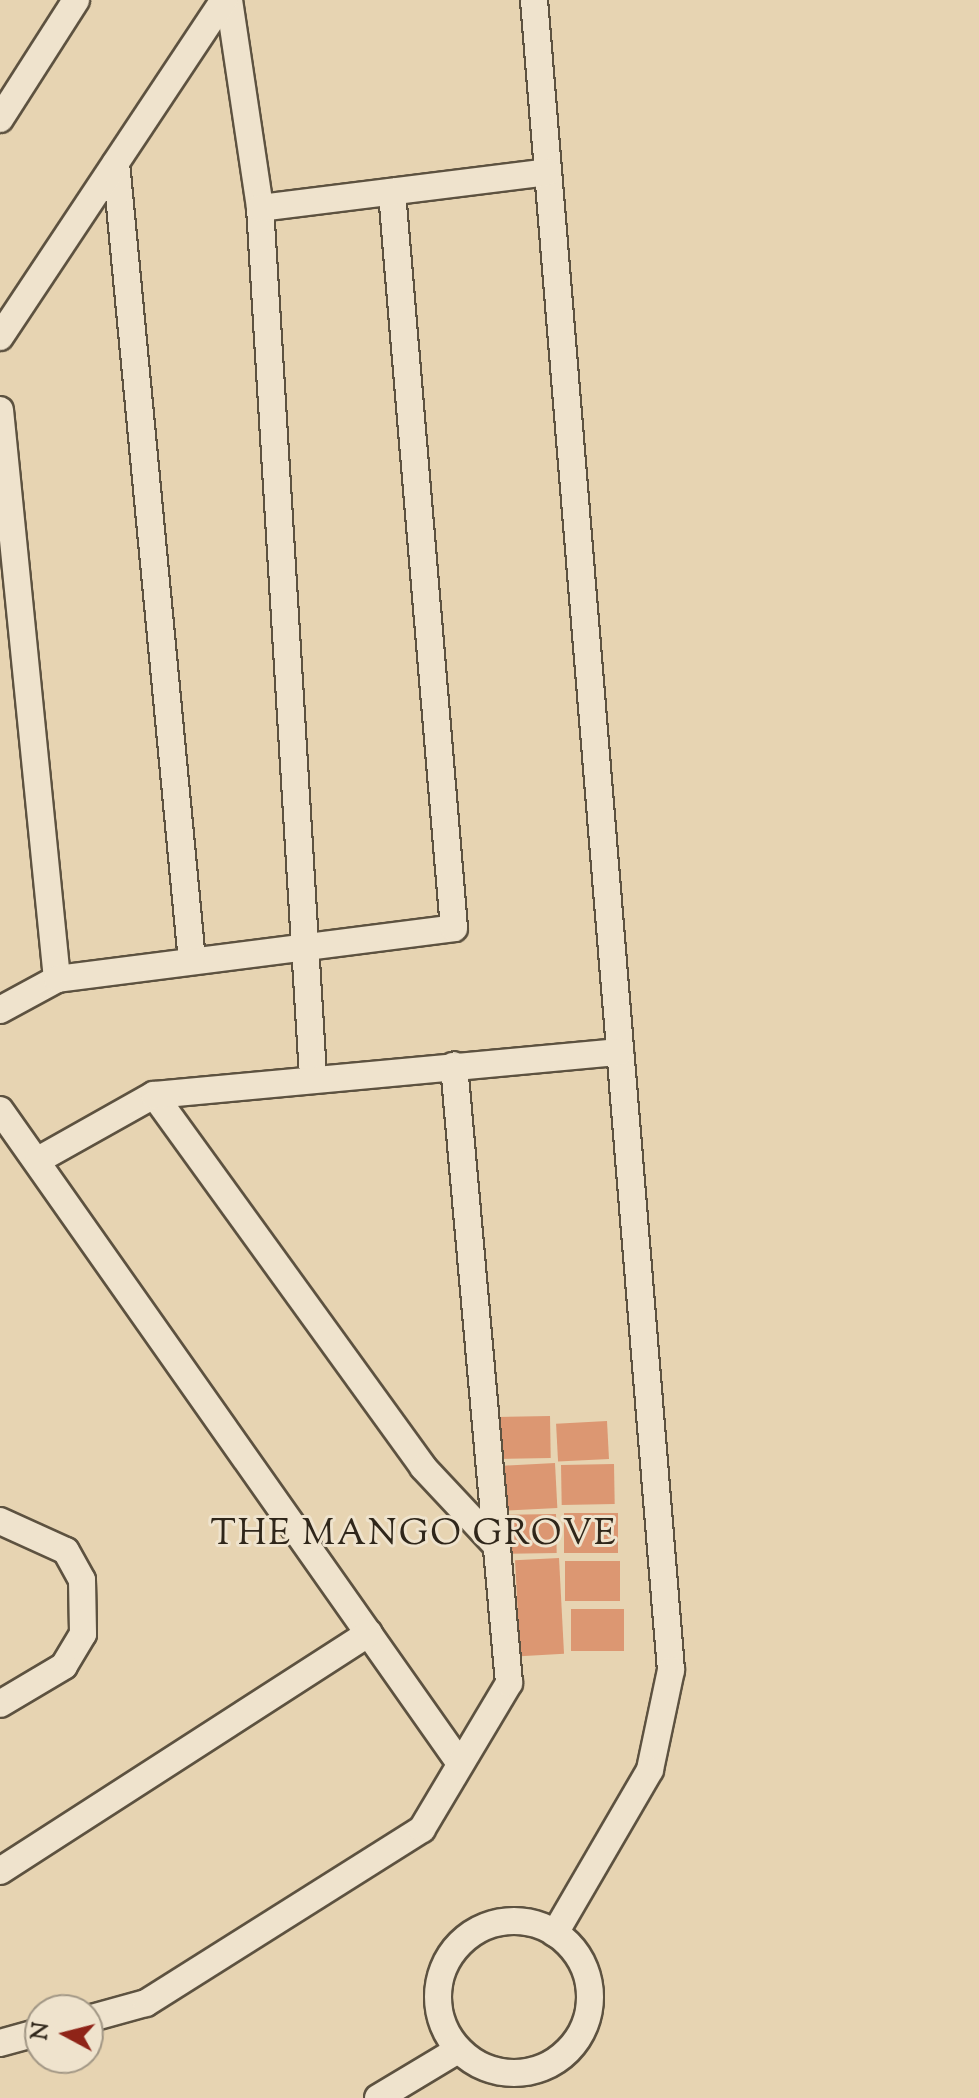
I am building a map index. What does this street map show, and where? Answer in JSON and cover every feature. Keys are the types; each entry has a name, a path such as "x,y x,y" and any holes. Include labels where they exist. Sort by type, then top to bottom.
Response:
{"street":[{"path":"0,119 76,0"},
{"path":"0,337 227,0"},
{"path":"227,0 260,208 313,1076"},
{"path":"534,0 671,1670 650,1770 555,1933"},
{"path":"116,163 192,961"},
{"path":"260,208 547,172"},
{"path":"0,1010 57,979 454,928 392,192"},
{"path":"0,410 57,979"},
{"path":"38,1160 154,1095 313,1076 620,1052"},
{"path":"104,2015 146,2003 422,1829 459,1762 509,1683 454,1065"},
{"path":"154,1095 423,1467 497,1546"},
{"path":"0,1110 459,1762"},
{"path":"0,1521 66,1551 82,1580 83,1634 64,1666 0,1704"},
{"path":"0,1871 369,1633"},
{"path":"498,1922 528,1922 555,1933 576,1953 588,1980 579,2036 549,2064 508,2074 458,2050 441,2023 437,1990 447,1959 469,1935 498,1922"},
{"path":"0,2043 24,2036"},
{"path":"378,2098 458,2050"}],"building":[{"path":"550,1416 551,1458 498,1459 497,1417"},
{"path":"607,1421 609,1459 558,1462 556,1424"},
{"path":"555,1463 557,1508 506,1511 504,1466"},
{"path":"614,1464 615,1504 562,1505 561,1465"},
{"path":"564,1513 618,1513 618,1553 564,1553"},
{"path":"556,1514 557,1553 510,1554 509,1515"},
{"path":"559,1558 564,1654 520,1656 515,1560"},
{"path":"565,1561 620,1561 620,1601 565,1601"},
{"path":"571,1609 624,1609 624,1651 571,1651"}],"district":[{"name":"THE MANGO GROVE","path":"414,1536"}]}
